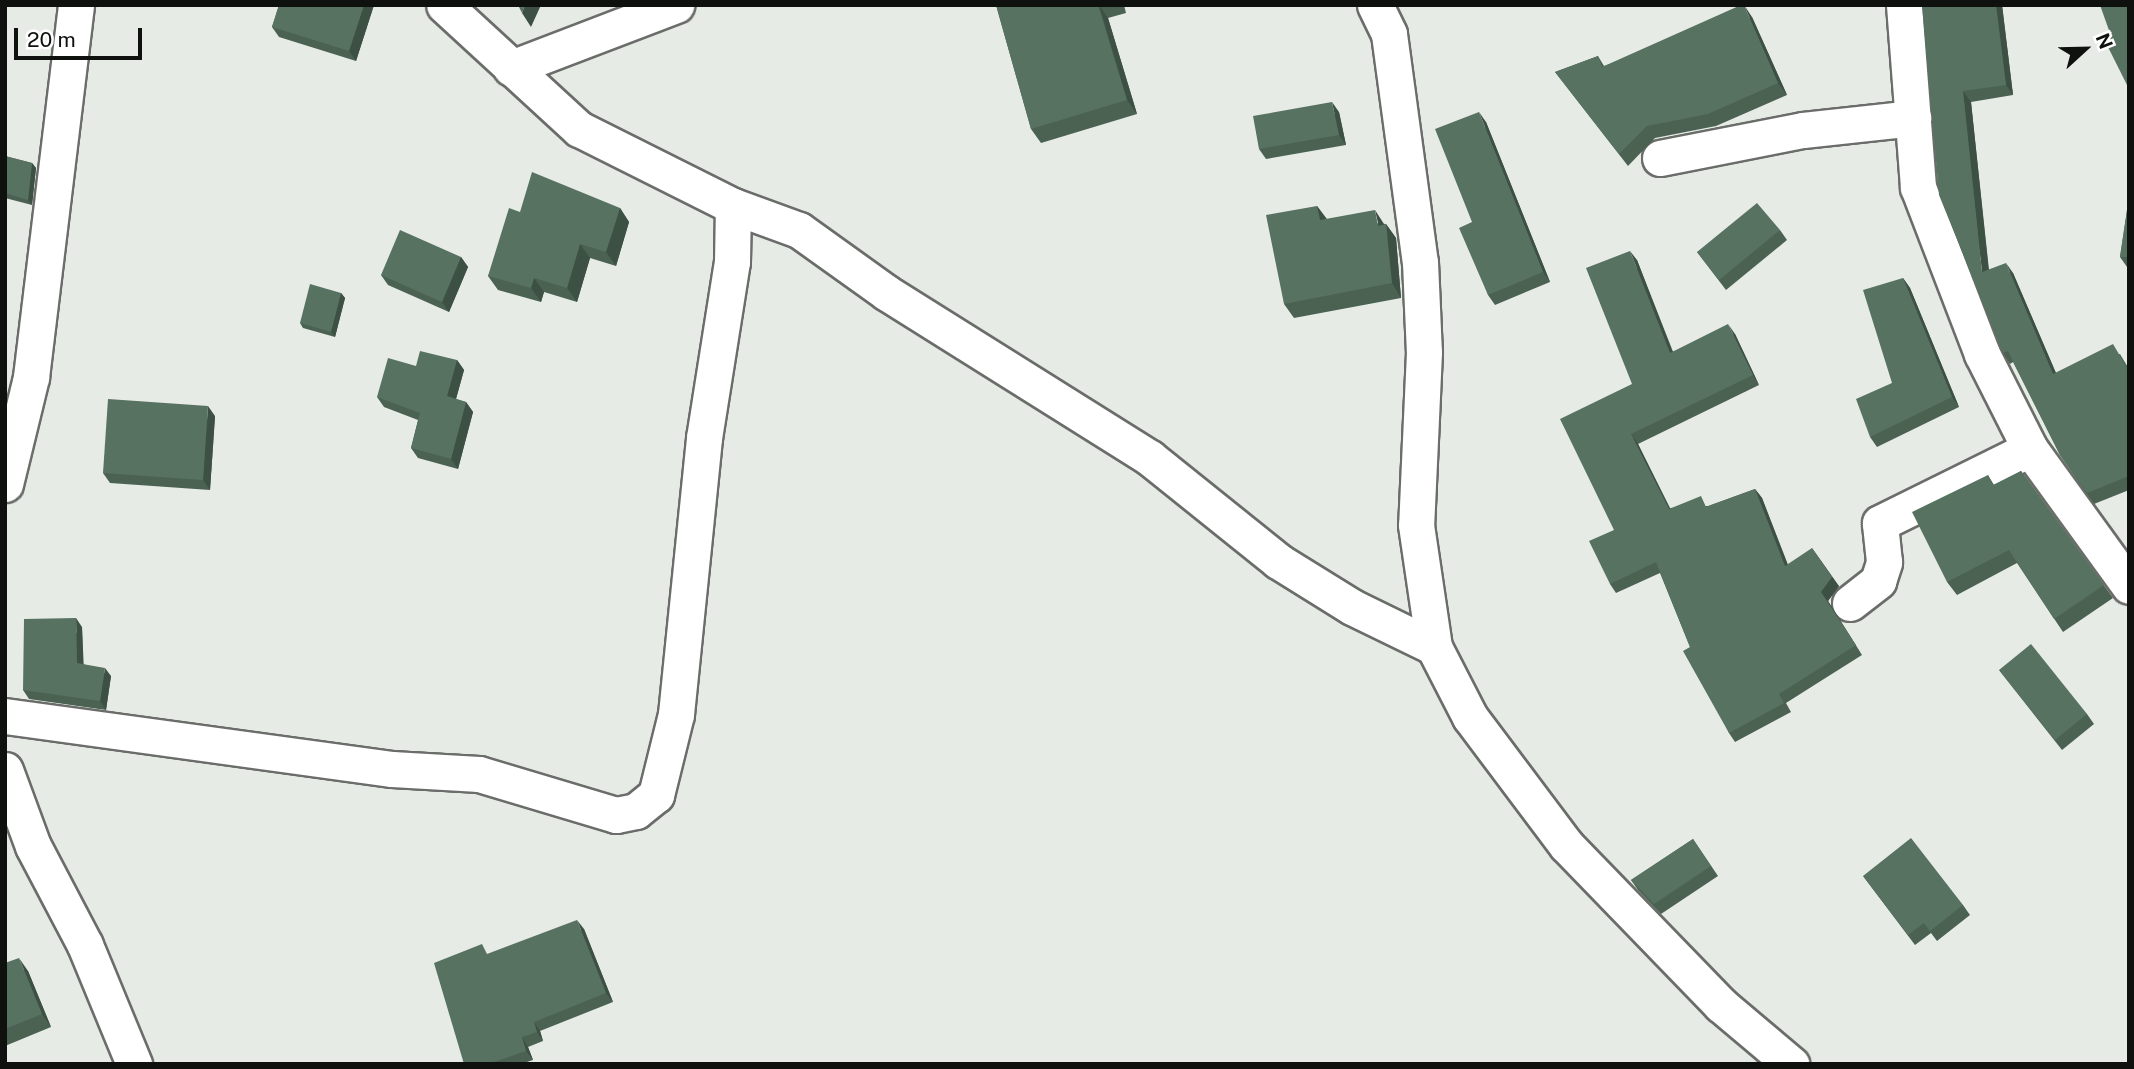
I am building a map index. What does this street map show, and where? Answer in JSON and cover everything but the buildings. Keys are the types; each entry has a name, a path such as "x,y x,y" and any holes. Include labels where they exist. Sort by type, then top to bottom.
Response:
{"street":[{"path":"5,484 31,377 76,5"},
{"path":"444,5 579,130 733,206 799,230 887,293 1150,458 1278,561 1352,607 1434,647"},
{"path":"511,68 676,5"},
{"path":"1375,5 1390,34 1420,261 1424,352 1416,525 1434,647 1471,717 1567,846 1721,1005 1791,1064"},
{"path":"1903,5 1918,187 1982,354 2030,449 2129,586"},
{"path":"1660,158 1803,130 1913,118"},
{"path":"5,716 392,769 479,774 616,815 636,811 656,795 670,758 704,438 732,262 733,206"},
{"path":"1850,603 1878,582 1884,562 1880,523 1893,512 2030,449"},
{"path":"5,770 33,846 85,945 134,1064"}]}
